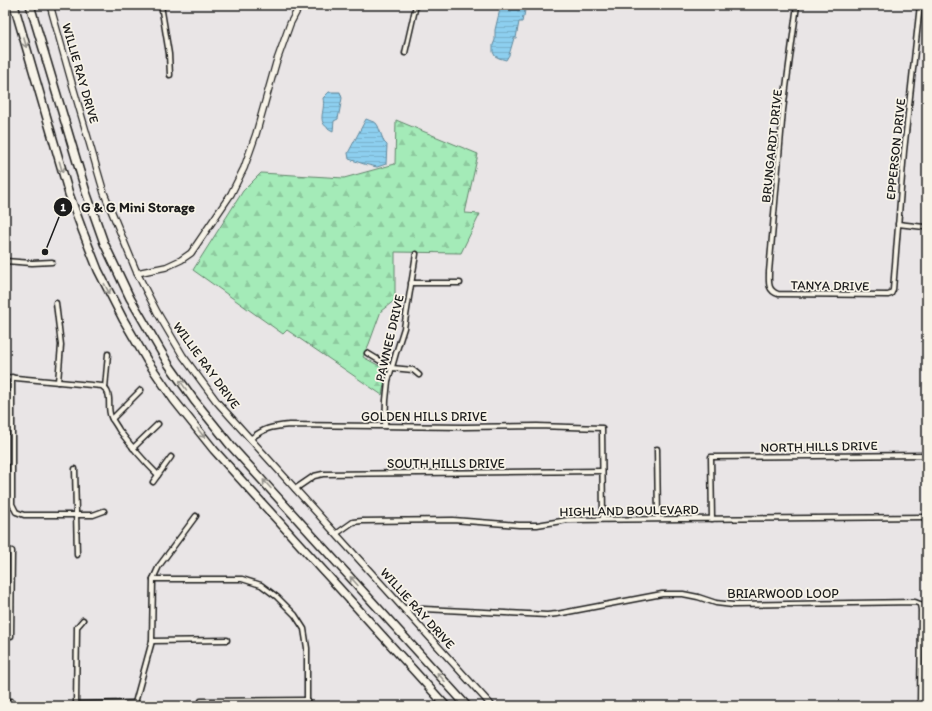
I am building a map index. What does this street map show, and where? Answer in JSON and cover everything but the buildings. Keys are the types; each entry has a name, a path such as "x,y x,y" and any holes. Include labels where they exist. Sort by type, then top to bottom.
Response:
{"highway":[{"path":"14,5 69,194 82,232 123,319 148,362 174,400 214,450 446,706"},
{"path":"30,5 86,192 104,243 130,298 169,365 194,400 231,446 467,706"}],"street":[{"name":"WILLIE RAY DRIVE","path":"50,5 104,193 137,274 183,356 217,402 492,706"},
{"path":"161,5 170,76"},
{"path":"137,274 181,260 191,252 231,194 244,168 256,134 276,63 290,24 300,5"},
{"path":"405,53 416,5"},
{"name":"BRUNGARDT DRIVE","path":"770,289 768,282 783,110 797,5"},
{"name":"EPPERSON DRIVE","path":"891,294 893,290 904,151 920,5"},
{"path":"898,224 924,227"},
{"name":"PAWNEE DRIVE","path":"385,426 388,381 404,328 416,254"},
{"path":"5,261 32,263 52,262"},
{"path":"411,284 460,283"},
{"name":"TANYA DRIVE","path":"770,289 778,294 891,294"},
{"path":"56,303 61,345 58,382"},
{"path":"367,353 392,368 413,370 419,375"},
{"path":"105,388 108,354"},
{"path":"5,377 102,386 109,395 112,419 125,439 158,475"},
{"path":"12,377 12,504 16,512 24,515 93,515 104,511"},
{"path":"112,419 141,390"},
{"path":"133,448 158,424"},
{"name":"GOLDEN HILLS DRIVE","path":"250,438 261,431 272,427 304,425 464,427 537,426 602,428 602,472"},
{"path":"656,449 658,518"},
{"name":"NORTH HILLS DRIVE","path":"712,519 711,457 927,454"},
{"path":"153,482 171,457"},
{"path":"75,468 77,555"},
{"path":"602,472 603,519"},
{"name":"SOUTH HILLS DRIVE","path":"295,489 314,476 323,474 602,472"},
{"path":"83,620 77,626 76,704 135,704 152,641 154,579 159,566 196,516"},
{"name":"HIGHLAND BOULEVARD","path":"336,534 353,522 362,521 453,520 519,526 568,520 603,519 927,517"},
{"path":"5,549 12,551 11,636"},
{"path":"154,579 242,579 261,585 277,597 295,615 304,630 307,648 307,706"},
{"name":"BRIARWOOD LOOP","path":"404,608 548,615 662,594 683,594 716,603 733,605 915,602 920,604 921,610 920,706"},
{"path":"152,641 227,640"},
{"path":"201,701 307,700"}],"green space":[{"path":"396,120 478,154 465,213 480,214 461,253 395,252 395,300 381,311 363,357 387,370 382,395 287,330 283,334 193,270 243,191 261,173 344,178 395,164"}],"water":[{"path":"501,5 526,5 522,22 519,22 516,38 514,38 506,60 495,56 493,52 495,30"},
{"path":"329,92 340,92 342,98 338,119 334,121 333,131 327,128 322,121 324,103 323,98"},
{"path":"366,119 376,123 384,142 387,145 386,164 377,167 349,159 348,153"}],"place":[{"name":"G & G Mini Storage","path":"45,252"}]}
